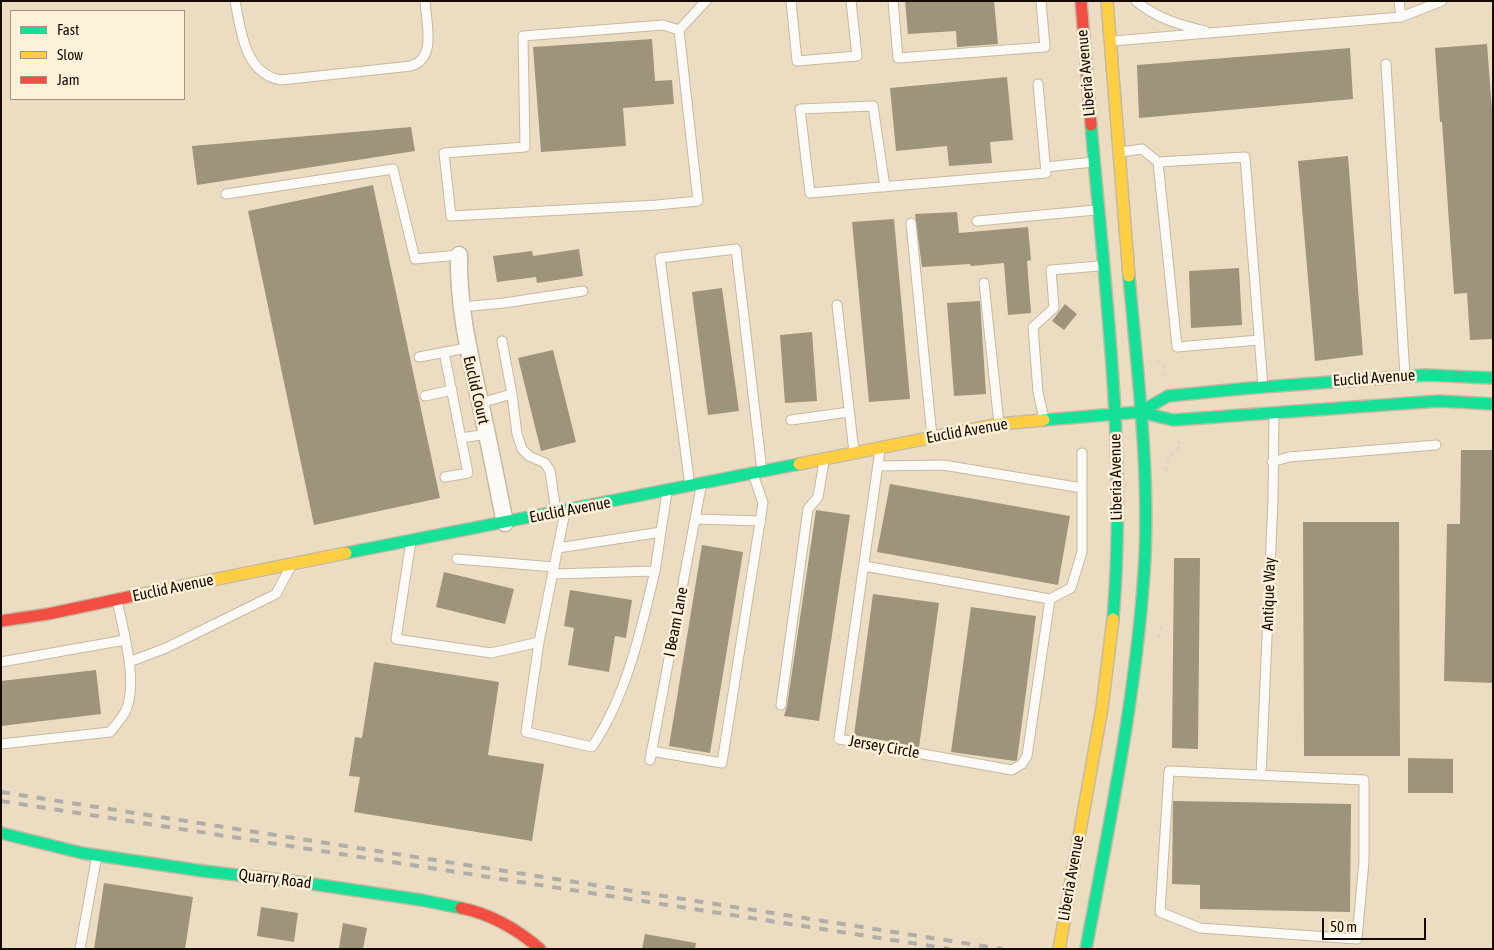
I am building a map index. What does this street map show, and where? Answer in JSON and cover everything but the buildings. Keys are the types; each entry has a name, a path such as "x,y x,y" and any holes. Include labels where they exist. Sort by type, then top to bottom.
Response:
{"main road":[{"name":"Liberia Avenue","path":"1059,949 1102,708 1111,641 1118,499 1114,415 1081,1"},
{"name":"Liberia Avenue","path":"1087,945 1132,692 1144,577 1144,467 1107,1"},
{"name":"Euclid Avenue","path":"1140,412 1168,396 1405,376 1493,378"},
{"name":"Euclid Avenue","path":"1,621 48,614 293,563 668,491 999,424 1140,412 1174,420 1439,401 1493,404"},
{"name":"Quarry Road","path":"1,833 97,855 203,871 306,883 421,900 471,910 504,923 526,937 540,949"}],"street":[{"name":"Euclid Court","path":"459,255 458,284 467,348 505,523"}],"lane":[{"path":"235,1 250,60 263,74 281,80 417,64 426,55 428,47 425,1"},
{"path":"679,30 663,25 522,36 526,147 444,153 450,216 698,200 679,30 706,1"},
{"path":"791,1 797,61 857,56 851,1"},
{"path":"893,1 898,58 1045,47 1041,1"},
{"path":"1136,1 1151,12 1170,21 1212,33"},
{"path":"1400,1 1401,17"},
{"path":"1110,41 1401,17 1442,1"},
{"path":"1386,64 1405,376"},
{"path":"885,187 873,106 800,109 810,193 885,187 1046,173 1038,84"},
{"path":"1119,152 1142,149 1158,162 1245,157 1263,387"},
{"path":"1046,167 1094,161"},
{"path":"1158,162 1177,347 1259,340"},
{"path":"226,194 393,169 415,259 459,255"},
{"path":"977,221 1098,210"},
{"path":"911,223 932,437"},
{"name":"I Beam Lane","path":"650,760 695,519 696,485 660,258 736,249 758,473"},
{"path":"1044,420 1038,392 1032,328 1054,308 1052,270 1102,266"},
{"path":"984,283 999,424"},
{"path":"461,307 504,303 583,291"},
{"path":"837,305 854,453"},
{"path":"502,341 517,434 522,449 529,456 546,463 561,512 558,548 539,642 526,732 592,747 605,728 621,691 640,634 655,571 668,491"},
{"path":"419,357 467,348"},
{"path":"444,352 468,472 444,477"},
{"path":"425,396 452,390"},
{"path":"480,403 512,394"},
{"path":"792,420 849,412"},
{"name":"Antique Way","path":"1261,775 1273,499 1274,413"},
{"path":"461,438 486,434"},
{"path":"1272,462 1289,457 1436,444"},
{"name":"Jersey Circle","path":"881,447 839,740 1012,770 1022,764 1027,756 1050,599"},
{"path":"864,566 1050,599 1071,588 1082,552 1082,453"},
{"path":"781,705 808,509 818,497 824,459"},
{"path":"878,466 943,465 1082,488"},
{"path":"652,750 722,763 761,521 763,503 758,473"},
{"path":"695,519 761,521"},
{"path":"558,548 661,532"},
{"path":"412,541 396,639 491,653 539,642"},
{"path":"457,559 554,570 655,571"},
{"path":"129,662 166,648 276,594 293,563"},
{"path":"1,744 110,732 125,713 132,687 117,600"},
{"path":"1,662 125,640"},
{"path":"1169,771 1261,775 1364,780 1364,861 1357,939 1200,928 1160,912 1169,771"},
{"path":"80,949 97,855"}],"path":[{"path":"1164,372 1166,368"}],"railway":[{"path":"1,792 1002,949"},
{"path":"1,801 950,949"}],"traffic: fast":[{"path":"1091,125 1108,310 1116,434 1117,557 1113,619"},
{"path":"1086,949 1130,704 1145,556 1144,451 1129,276"},
{"path":"1044,420 1140,412 1168,396 1250,388 1425,375 1493,378"},
{"path":"1140,412 1173,420 1439,401 1493,404"},
{"path":"346,553 799,464"},
{"path":"1,833 82,853 203,871 306,883 421,900 461,908"}],"traffic: slow":[{"path":"1107,1 1129,276"},
{"path":"799,464 999,424 1044,420"},
{"path":"133,596 346,553"},
{"path":"1059,949 1102,708 1113,619"}],"traffic: jam":[{"path":"1081,1 1091,125"},
{"path":"1,621 48,614 133,596"},
{"path":"461,908 483,914 503,923 540,949"}]}
